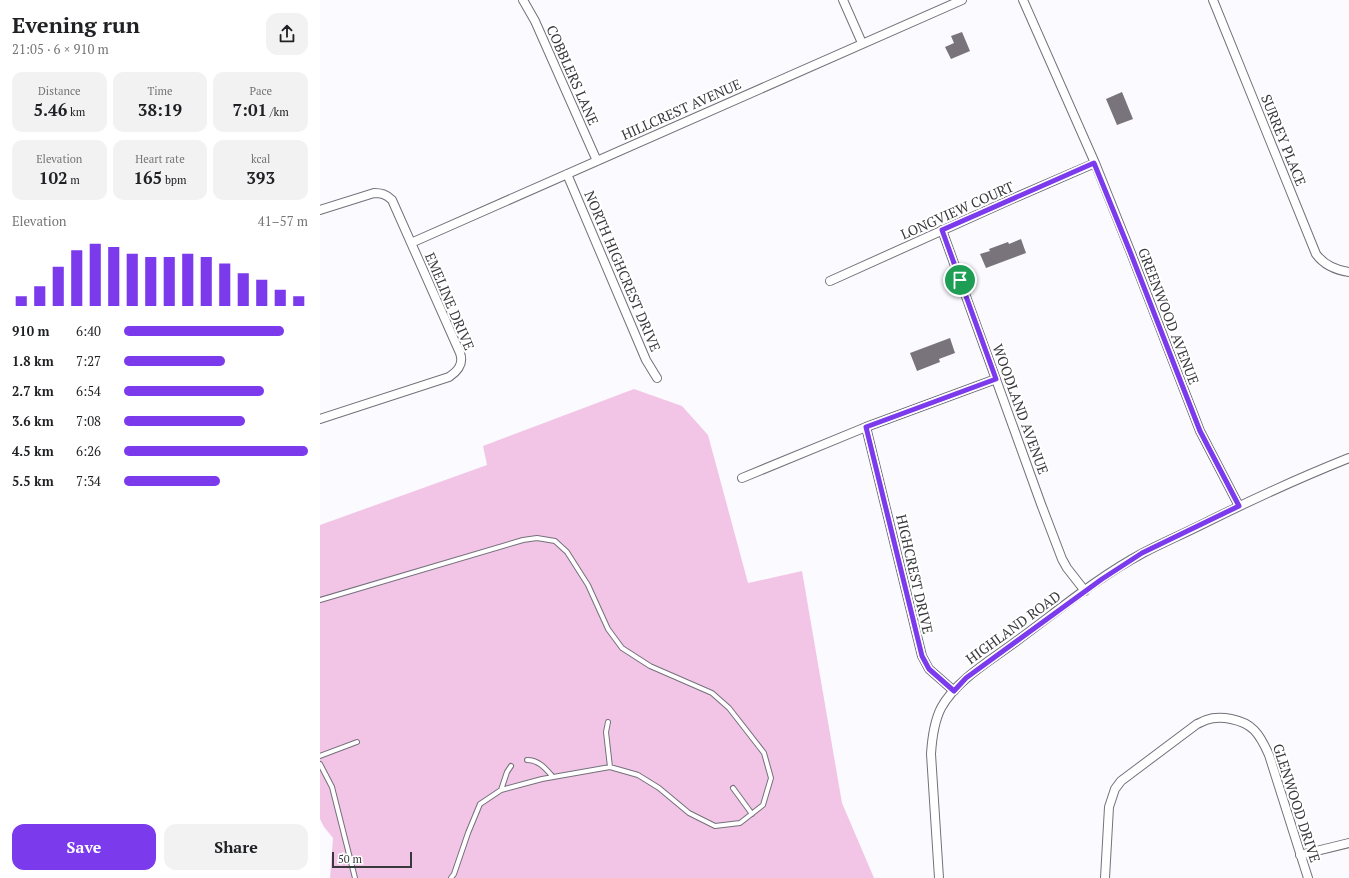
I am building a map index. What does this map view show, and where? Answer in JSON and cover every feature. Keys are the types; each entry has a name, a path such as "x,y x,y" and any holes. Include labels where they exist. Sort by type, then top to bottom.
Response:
{"street":[{"name":"COBBLERS LANE","path":"523,0 535,21 597,161"},
{"path":"843,0 862,43"},
{"name":"HILLCREST AVENUE","path":"411,243 962,0"},
{"name":"GREENWOOD AVENUE","path":"1023,0 1094,163 1200,431 1239,506"},
{"name":"SURREY PLACE","path":"1212,0 1316,254 1327,265 1337,270 1349,272"},
{"name":"LONGVIEW COURT","path":"830,281 1094,163"},
{"name":"NORTH HIGHCREST DRIVE","path":"568,174 646,360 657,378"},
{"name":"EMELINE DRIVE","path":"320,210 374,193 381,193 392,200 462,360 460,367 449,377 320,419"},
{"name":"WOODLAND AVENUE","path":"942,230 1062,559 1085,591"},
{"path":"742,478 866,427 996,379"},
{"name":"HIGHCREST DRIVE","path":"866,427 922,656 929,669 954,691"},
{"name":"HIGHLAND ROAD","path":"940,878 931,754 932,739 935,723 942,707 966,678 1085,591 1142,553 1305,475 1349,458"},
{"name":"GLENWOOD DRIVE","path":"1105,878 1109,807 1115,789 1121,781 1186,732 1206,720 1226,718 1246,724 1254,729 1260,736 1269,754 1308,878"},
{"path":"1300,855 1349,844"}],"lane":[{"path":"320,600 523,540 537,538 555,541 567,552 588,585 608,629 622,648 650,666 712,693 729,708 764,753 771,778 763,805 740,823 716,826 689,812 659,788 638,775 610,767 542,779 501,790 480,804 454,874 451,878"},
{"path":"608,722 606,732 610,767"},
{"path":"320,756 357,742"},
{"path":"528,760 533,760 541,764 553,777"},
{"path":"320,764 332,787 355,878"},
{"path":"501,790 507,772 511,766"},
{"path":"733,788 752,814"}],"shaded area":[{"path":"634,389 682,406 708,435 748,583 802,571 842,803 874,878 330,878 333,838 324,827 320,819 320,525 487,465 483,446"}],"building":[{"path":"962,32 970,51 951,59 945,47 954,43 951,36"},
{"path":"1122,92 1133,119 1117,125 1106,99"},
{"path":"1021,239 1026,253 986,268 980,254 1008,242 1009,244"},
{"path":"950,338 955,353 939,359 940,362 917,371 910,353"}],"route":[{"path":"1094,163 1200,431 1239,506 1142,553 1069,602 966,678 954,691 934,675 929,669 917,642 895,544 866,427 996,379 960,280 942,230 1094,163"}]}
